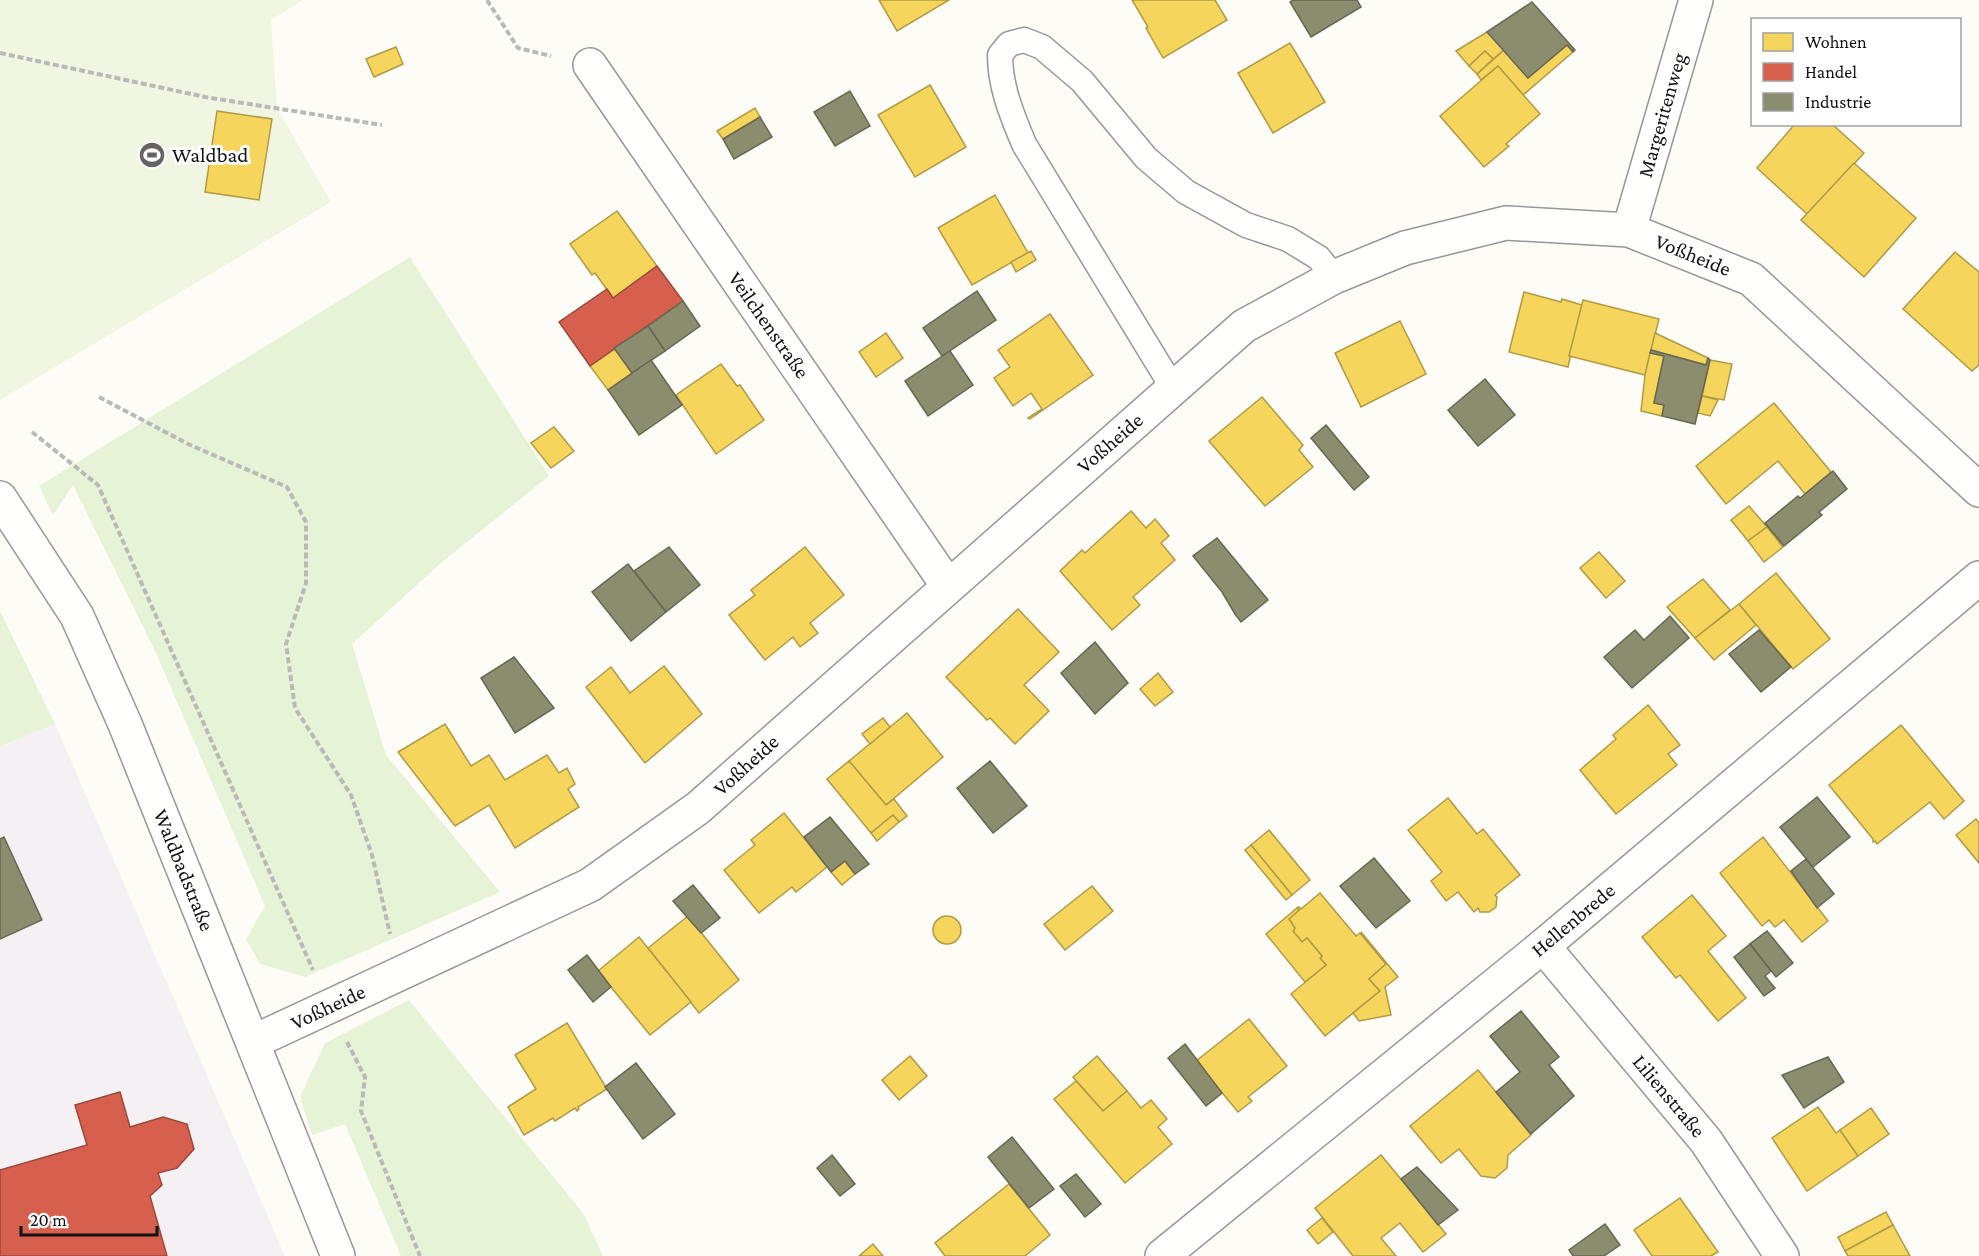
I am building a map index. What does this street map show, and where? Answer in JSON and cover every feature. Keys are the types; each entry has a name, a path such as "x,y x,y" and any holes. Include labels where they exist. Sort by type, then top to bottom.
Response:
{"street":[{"name":"Margeritenweg","path":"1629,230 1695,0"},
{"name":"Veilchenstraße","path":"590,65 948,586"},
{"name":"Voßheide","path":"253,1042 590,885 698,808 1244,326 1334,277 1405,248 1506,223 1629,230 1751,279 1979,490"},
{"name":"Waldbadstraße","path":"0,498 77,616 126,724 338,1256"},
{"name":"Hellenbrede","path":"1162,1256 1543,946 1979,578"},
{"name":"Lilienstraße","path":"1543,946 1706,1141 1782,1256"}],"lane":[{"path":"1173,388 1024,144 1009,109 1000,70 1000,55 1009,44 1024,40 1042,47 1082,81 1146,158 1186,192 1246,225 1288,239 1319,258 1334,277"}],"path":[{"path":"487,0 518,48 590,65"},
{"path":"0,53 205,97 382,125"},
{"path":"99,396 188,444 287,487 306,522 306,583 286,644 295,708 351,795 372,855 400,974"},
{"path":"32,432 98,485 329,1007 365,1077 361,1111 420,1256"}],"shaded area":[{"path":"55,724 285,1256 0,1256 0,746"}],"green space":[{"name":"Waldbad","path":"0,0 303,0 271,20 277,108 331,202 0,400"},
{"path":"410,257 549,476 442,562 352,644 386,755 500,892 305,977 260,964 246,939 265,906 156,653 73,485 53,515 39,486"},
{"path":"0,611 55,724 0,746"},
{"path":"409,1000 583,1213 603,1256 401,1256 345,1124 312,1135 300,1097 325,1043"}],"building: Wohnen":[{"path":"879,0 949,0 897,31"},
{"path":"1132,0 1215,0 1227,20 1163,58"},
{"path":"1487,32 1504,50 1493,59 1485,51 1469,66 1456,51"},
{"path":"1290,43 1325,102 1273,133 1238,73"},
{"path":"1567,45 1573,52 1523,95 1498,66 1481,80 1477,74 1504,50 1528,78"},
{"path":"396,47 403,64 374,77 366,59"},
{"path":"1485,51 1493,59 1477,74 1469,66"},
{"path":"1498,66 1540,114 1506,144 1509,146 1484,167 1440,116"},
{"path":"930,85 966,147 915,177 878,115"},
{"path":"755,108 760,117 723,139 717,131"},
{"path":"217,111 272,119 259,200 205,192"},
{"path":"1793,126 1834,126 1864,153 1808,215 1757,168"},
{"path":"1854,163 1916,218 1864,277 1801,220"},
{"path":"995,195 1028,253 972,285 938,228"},
{"path":"617,211 657,266 613,298 595,273 592,275 570,244"},
{"path":"1031,251 1036,260 1016,272 1011,262"},
{"path":"1955,252 1979,272 1979,365 1972,371 1903,309"},
{"path":"1524,292 1582,305 1568,367 1509,352"},
{"path":"1583,300 1659,319 1645,375 1569,356"},
{"path":"1050,314 1093,375 1030,419 1028,418 1042,409 1031,393 1013,406 994,378 1010,367 998,350"},
{"path":"1400,321 1426,374 1361,407 1335,353"},
{"path":"886,333 903,358 876,377 859,352"},
{"path":"1655,333 1708,358 1706,365 1651,350"},
{"path":"614,348 632,373 608,390 590,366"},
{"path":"1650,353 1664,356 1654,403 1664,405 1662,416 1641,411"},
{"path":"1710,360 1732,364 1724,400 1702,396"},
{"path":"721,364 737,386 740,385 764,420 716,454 676,395"},
{"path":"1702,396 1718,400 1710,416 1698,413"},
{"path":"1262,397 1303,445 1299,450 1313,467 1265,506 1209,441"},
{"path":"1774,403 1831,472 1805,494 1778,461 1726,504 1696,466"},
{"path":"554,427 574,451 551,468 531,443"},
{"path":"1749,506 1767,527 1748,541 1731,520"},
{"path":"1131,511 1146,528 1155,519 1169,536 1161,543 1175,560 1133,597 1140,605 1112,630 1060,571 1082,550 1085,553"},
{"path":"1767,527 1783,547 1764,562 1748,541"},
{"path":"805,547 844,595 810,623 818,633 800,647 793,637 765,660 729,615 755,595 751,590"},
{"path":"1599,552 1625,581 1606,598 1580,568"},
{"path":"1776,573 1830,639 1793,669 1739,604"},
{"path":"1703,579 1730,610 1695,638 1667,607"},
{"path":"1739,604 1756,625 1714,660 1695,638"},
{"path":"1018,609 1059,652 1024,685 1049,711 1015,744 990,718 987,720 946,677"},
{"path":"664,666 702,714 645,763 586,687 611,667 630,693"},
{"path":"1158,673 1173,692 1155,706 1140,689"},
{"path":"1648,705 1680,745 1668,754 1677,765 1616,814 1580,770 1616,739 1613,735"},
{"path":"907,713 943,757 886,805 849,761"},
{"path":"883,718 890,727 870,744 862,734"},
{"path":"445,724 471,766 489,755 505,780 547,755 559,773 567,768 575,784 568,789 579,807 515,848 489,805 455,826 398,752"},
{"path":"1901,725 1964,801 1944,819 1930,802 1877,844 1873,842 1873,839 1829,785"},
{"path":"849,761 886,805 894,799 907,816 899,822 893,815 871,833 827,779"},
{"path":"1448,798 1477,834 1483,829 1520,875 1495,895 1497,897 1496,907 1489,912 1480,912 1478,908 1474,912 1458,892 1446,901 1431,881 1442,872 1408,830"},
{"path":"784,813 827,867 796,892 792,887 759,913 724,870 755,845 751,840"},
{"path":"893,815 899,822 877,841 871,833"},
{"path":"1976,819 1979,823 1979,863 1956,835"},
{"path":"1269,830 1310,880 1292,895 1251,845"},
{"path":"1763,837 1828,921 1802,942 1784,920 1775,927 1769,920 1762,926 1720,873"},
{"path":"1251,845 1292,895 1286,900 1245,850"},
{"path":"845,861 855,874 842,885 831,872"},
{"path":"1092,886 1113,911 1065,950 1044,924"},
{"path":"1320,893 1356,936 1360,933 1386,964 1369,979 1380,991 1325,1036 1291,994 1326,965 1320,958 1322,956 1307,938 1302,942 1293,931 1295,928 1289,919 1299,910 1297,908 1301,909"},
{"path":"1692,895 1726,936 1708,951 1746,998 1718,1021 1680,975 1676,978 1642,937"},
{"path":"1297,908 1299,910 1289,919 1295,928 1293,931 1302,942 1307,938 1322,956 1320,958 1326,965 1305,982 1266,934"},
{"path":"688,916 739,980 699,1013 648,948"},
{"path":"947,916 957,920 961,930 957,940 947,944 937,940 933,930 937,920"},
{"path":"1361,932 1398,977 1385,987 1391,1015 1359,1021 1353,1013 1380,991 1369,979 1386,964"},
{"path":"639,937 691,1002 650,1035 598,971"},
{"path":"1249,1019 1287,1066 1248,1097 1252,1101 1238,1112 1196,1061"},
{"path":"567,1023 607,1089 578,1107 577,1111 575,1108 555,1121 553,1118 524,1135 508,1107 536,1089 515,1055"},
{"path":"910,1056 927,1076 899,1100 882,1080"},
{"path":"1097,1056 1127,1091 1103,1111 1073,1077"},
{"path":"1478,1070 1531,1135 1508,1155 1507,1168 1495,1178 1481,1176 1459,1149 1441,1163 1410,1126"},
{"path":"1076,1081 1103,1111 1127,1091 1141,1108 1151,1100 1167,1119 1158,1127 1172,1144 1125,1183 1054,1099"},
{"path":"1818,1107 1836,1133 1840,1130 1858,1156 1807,1191 1772,1138"},
{"path":"1871,1108 1889,1134 1858,1156 1840,1130"},
{"path":"1381,1155 1446,1234 1423,1252 1400,1223 1381,1238 1396,1256 1353,1256 1315,1208"},
{"path":"1009,1184 1050,1235 1025,1256 945,1256 935,1243"},
{"path":"1680,1198 1718,1252 1711,1256 1652,1256 1634,1230"},
{"path":"1886,1212 1893,1225 1845,1251 1838,1237"},
{"path":"1322,1218 1333,1232 1318,1244 1307,1230"},
{"path":"1893,1225 1910,1256 1848,1256 1845,1251"},
{"path":"873,1244 883,1256 859,1256"}],"building: Handel":[{"path":"657,266 683,301 590,366 559,322 607,289 613,298"},
{"path":"120,1092 130,1127 163,1117 187,1124 194,1149 177,1168 158,1173 162,1185 150,1196 167,1256 0,1256 0,1170 87,1145 75,1105"}],"building: Industrie":[{"path":"1293,0 1357,0 1361,7 1311,37 1290,2"},
{"path":"1532,2 1575,50 1573,52 1567,45 1528,78 1487,32"},
{"path":"850,91 870,126 835,146 814,112"},
{"path":"760,117 772,137 734,159 723,139"},
{"path":"977,291 996,320 942,356 923,328"},
{"path":"683,301 700,326 665,351 648,326"},
{"path":"648,326 665,351 632,373 614,348"},
{"path":"1651,350 1706,365 1708,358 1710,360 1695,424 1662,416 1664,405 1654,403 1664,356 1650,353"},
{"path":"950,351 973,385 928,416 905,381"},
{"path":"651,360 682,405 639,435 608,390"},
{"path":"1485,379 1515,415 1478,446 1448,410"},
{"path":"1326,425 1369,477 1354,490 1311,438"},
{"path":"1833,471 1847,489 1819,512 1822,515 1784,546 1765,523"},
{"path":"1217,538 1268,600 1241,622 1222,592 1193,556"},
{"path":"669,547 700,585 666,612 634,571"},
{"path":"628,564 666,612 631,641 592,592"},
{"path":"1670,616 1689,638 1632,688 1604,657 1635,630 1644,640"},
{"path":"1759,630 1791,667 1761,692 1729,654"},
{"path":"1095,642 1128,683 1095,714 1061,673"},
{"path":"514,657 554,708 515,733 481,678"},
{"path":"990,761 1027,806 993,833 957,788"},
{"path":"1817,797 1850,837 1813,867 1780,827"},
{"path":"830,817 869,864 855,874 845,861 831,872 804,837"},
{"path":"4,837 42,920 0,939 0,839"},
{"path":"1374,858 1410,901 1376,928 1340,886"},
{"path":"1806,859 1834,894 1817,908 1791,871"},
{"path":"693,885 720,918 701,933 673,901"},
{"path":"1767,931 1793,963 1776,977 1750,944"},
{"path":"1750,944 1771,971 1765,976 1775,988 1764,996 1734,957"},
{"path":"587,955 611,987 593,1002 568,970"},
{"path":"1521,1011 1559,1057 1549,1065 1574,1096 1531,1134 1496,1092 1520,1072 1490,1036"},
{"path":"1185,1044 1222,1093 1206,1106 1168,1058"},
{"path":"1828,1057 1844,1082 1804,1108 1782,1075"},
{"path":"636,1063 675,1114 643,1139 605,1087"},
{"path":"1012,1137 1054,1189 1029,1208 988,1157"},
{"path":"832,1155 855,1184 840,1196 817,1168"},
{"path":"1417,1167 1458,1210 1438,1225 1401,1179"},
{"path":"1076,1174 1101,1204 1085,1217 1060,1186"},
{"path":"1605,1224 1620,1245 1604,1256 1573,1256 1569,1250"}],"place":[{"name":"Waldbad","path":"152,155"}]}
